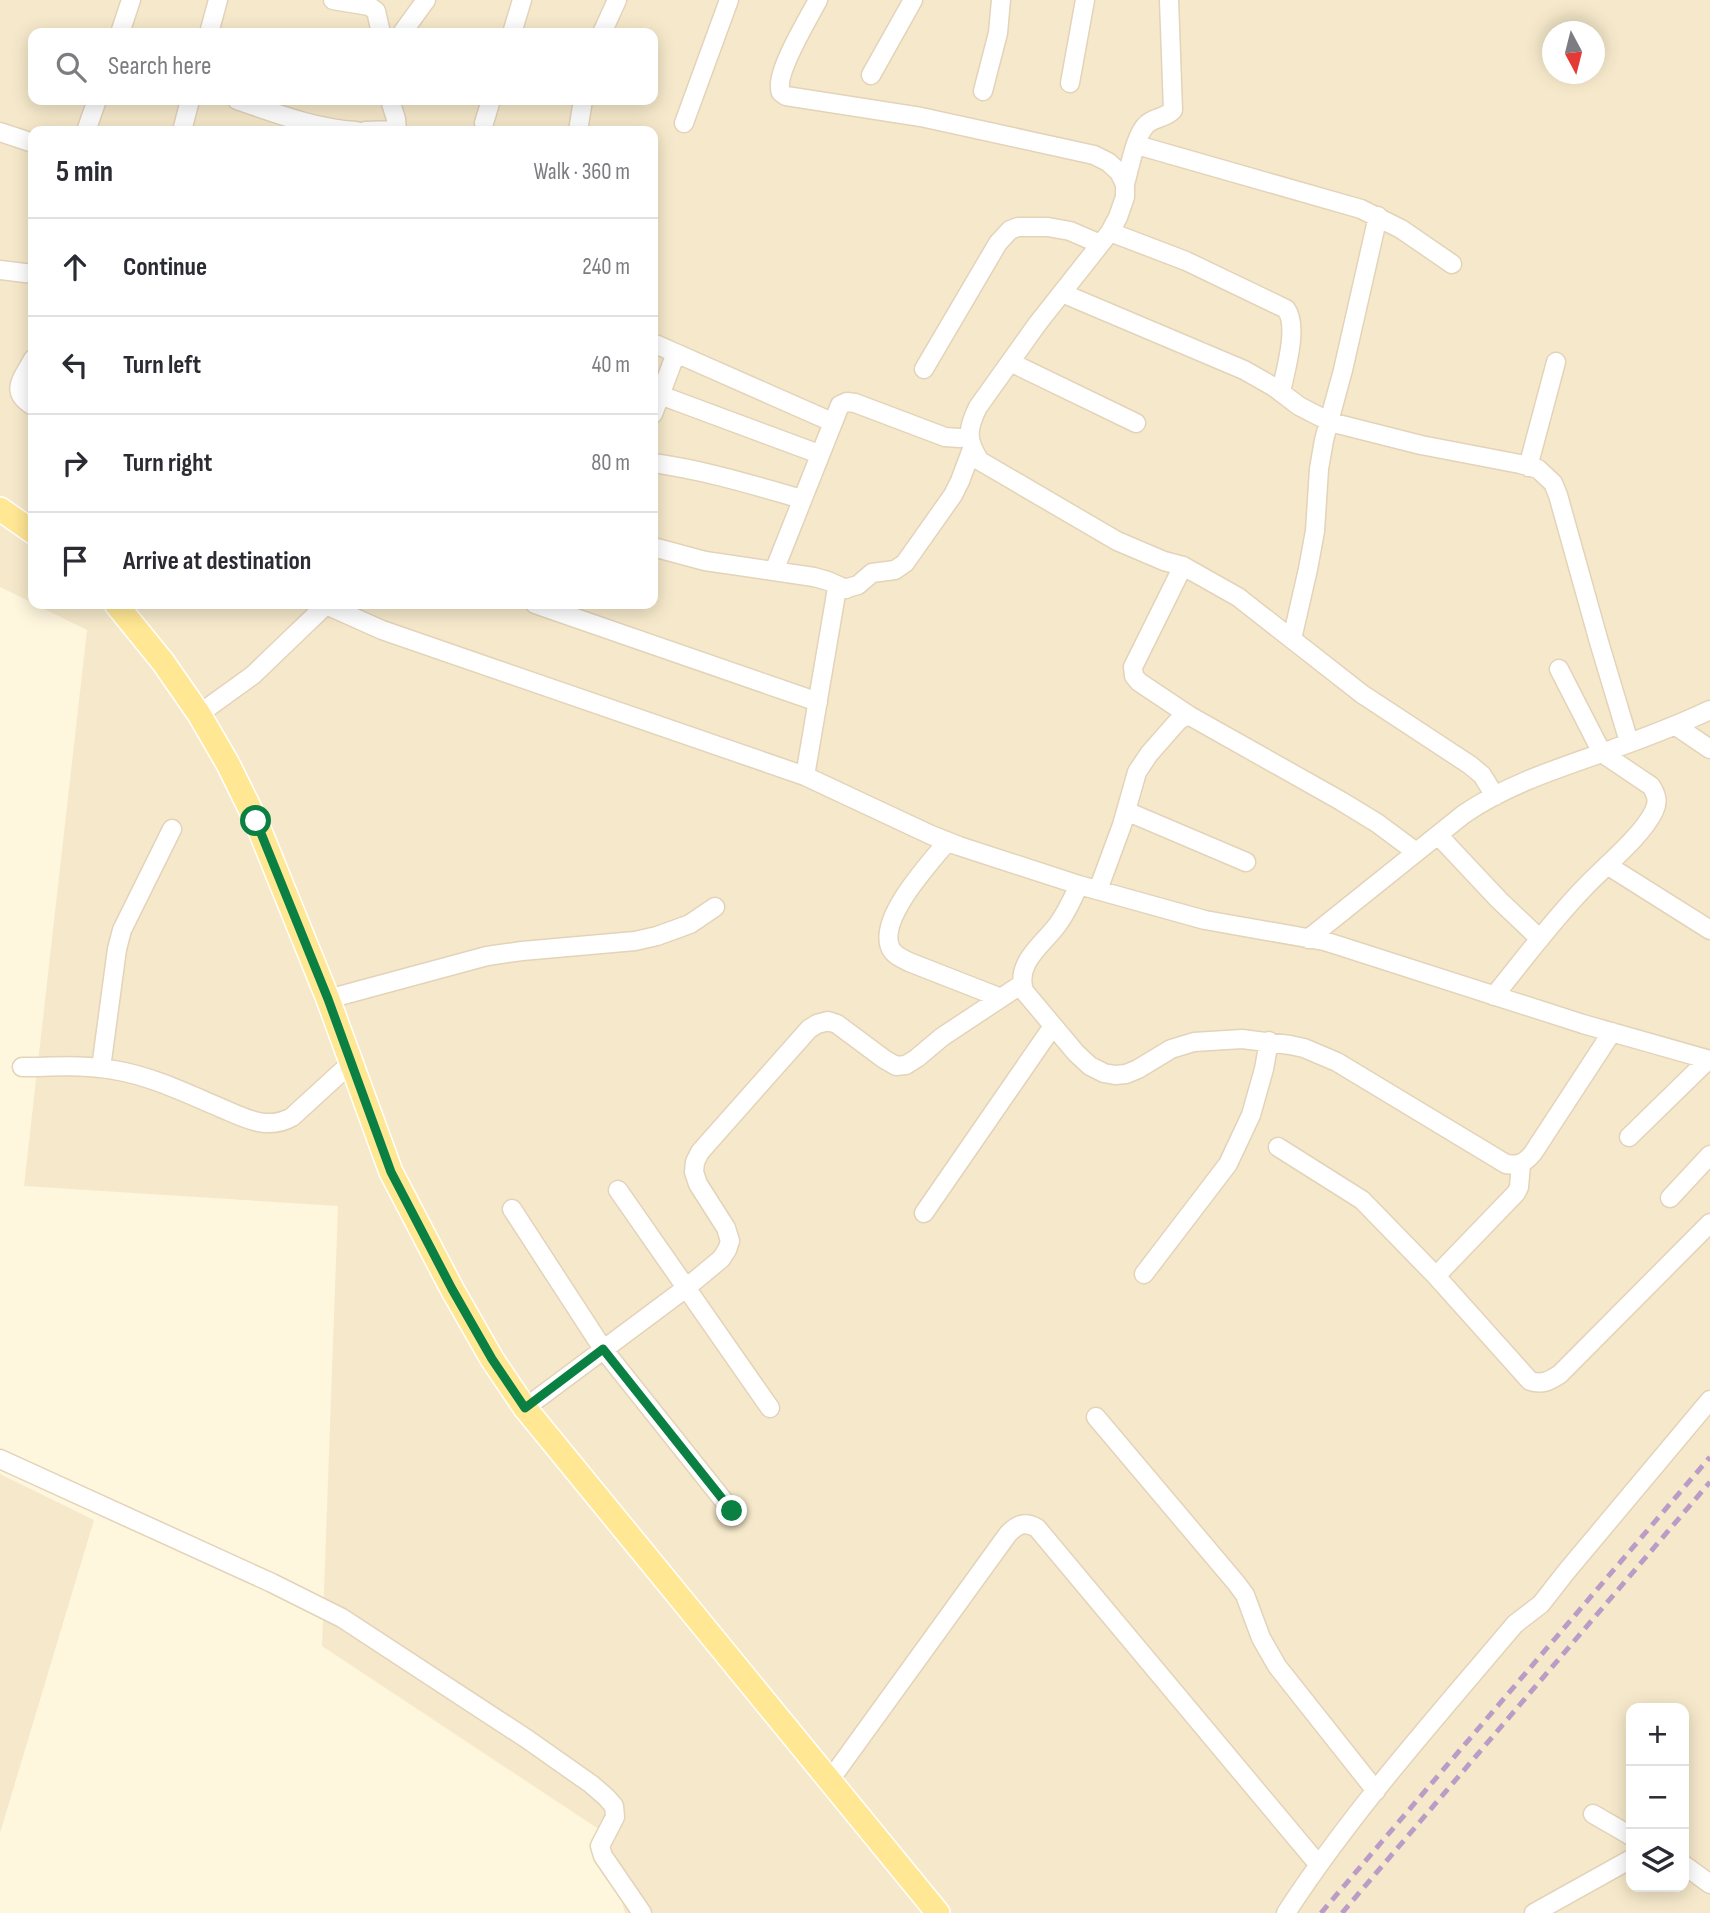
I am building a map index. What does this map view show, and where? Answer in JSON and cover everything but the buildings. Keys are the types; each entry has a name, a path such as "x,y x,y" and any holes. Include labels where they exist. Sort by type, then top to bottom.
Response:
{"main road":[{"path":"0,509 28,529"},
{"path":"123,609 199,714 228,764 256,821 328,999 391,1172 492,1359 525,1408 938,1913"}],"street":[{"path":"122,28 131,0"},
{"path":"211,28 219,0"},
{"path":"333,0 377,6 380,28"},
{"path":"406,28 426,0"},
{"path":"514,28 522,0"},
{"path":"604,28 617,0"},
{"path":"684,123 729,0"},
{"path":"818,0 785,66 780,88 786,96 921,117 1094,155 1119,172 1125,184"},
{"path":"871,75 913,0"},
{"path":"983,91 998,33 1001,0"},
{"path":"1070,83 1085,0"},
{"path":"804,776 836,594 858,585 873,573 895,570 905,563 953,495 960,481 970,442 971,421 978,407 1038,323 1105,238 1125,197 1125,184 1140,133 1152,120 1169,115 1173,110 1169,0"},
{"path":"88,126 95,105"},
{"path":"183,126 190,105"},
{"path":"251,105 322,126"},
{"path":"392,105 397,126"},
{"path":"484,122 489,105"},
{"path":"579,126 582,105"},
{"path":"0,132 28,141"},
{"path":"1137,145 1378,216 1452,264"},
{"path":"1292,639 1315,531 1319,469 1378,216"},
{"path":"925,369 998,243 1010,230 1061,228 1186,261 1286,309 1290,314 1292,331 1281,392"},
{"path":"0,270 28,273"},
{"path":"1062,293 1244,370 1299,406 1330,422 1421,446 1538,469 1547,475 1558,495 1629,742"},
{"path":"658,344 832,422"},
{"path":"658,400 676,353"},
{"path":"1010,362 1136,423"},
{"path":"1528,467 1556,362"},
{"path":"28,369 20,385 19,394 28,403"},
{"path":"660,395 820,454"},
{"path":"774,570 840,405 855,403 945,437 970,442 980,461 1117,541 1183,566 1238,597 1362,694 1470,765 1482,775 1495,796"},
{"path":"658,464 715,475 802,499"},
{"path":"658,548 705,561 774,570 828,581 846,589"},
{"path":"1183,566 1136,660 1133,667 1134,676 1190,716 1341,801 1416,852"},
{"path":"199,714 253,675 322,609"},
{"path":"338,609 382,630 804,776 947,842 1098,890 1205,920 1340,946 1494,996 1709,1060 1629,1137"},
{"path":"549,609 818,702"},
{"path":"1494,996 1569,904 1643,827 1654,812 1657,802 1651,786 1602,753 1559,669"},
{"path":"1308,939 1473,808 1550,771 1675,726 1710,710"},
{"path":"1098,890 1137,772 1178,721 1190,716"},
{"path":"1675,726 1710,749"},
{"path":"1126,811 1246,862"},
{"path":"102,1068 117,949 122,930 172,829"},
{"path":"1438,835 1499,901 1540,939"},
{"path":"947,842 904,895 892,923 890,948 909,962 1001,998"},
{"path":"1607,865 1710,930"},
{"path":"1079,884 1058,924 1024,966 1022,984 1024,991 1076,1053 1090,1066 1104,1073 1126,1074 1171,1049 1194,1042 1242,1039 1304,1048 1337,1062 1506,1164 1521,1164 1533,1153 1612,1032"},
{"path":"328,999 488,956 635,941 657,936 690,925 715,907"},
{"path":"525,1408 721,1259 730,1241 726,1228 698,1184 694,1172 695,1162 700,1152 809,1029 828,1021 837,1024 884,1059 896,1066 906,1065 942,1037 1022,984"},
{"path":"924,1213 1054,1026"},
{"path":"1144,1274 1228,1164 1251,1115 1269,1041"},
{"path":"22,1067 88,1066 133,1074 270,1125 282,1123 292,1116 351,1063"},
{"path":"1278,1147 1362,1200 1436,1276 1530,1381 1540,1384 1560,1374 1710,1223"},
{"path":"1671,1198 1710,1155"},
{"path":"1436,1276 1516,1193 1521,1180 1521,1164"},
{"path":"618,1190 770,1408"},
{"path":"512,1209 603,1349 732,1511"},
{"path":"1286,1913 1318,1864 1515,1623 1541,1604 1710,1401"},
{"path":"1096,1418 1237,1584 1245,1595 1261,1638 1278,1666 1376,1791"},
{"path":"0,1459 272,1583 342,1618 591,1784 614,1806 615,1817 600,1846 603,1856 642,1913"},
{"path":"830,1780 1008,1534 1023,1523 1031,1524 1318,1864"},
{"path":"1593,1814 1626,1833"},
{"path":"1534,1913 1626,1862"},
{"path":"1689,1869 1710,1884"}],"shaded area":[{"path":"0,0 1710,0 1710,1913 625,1913 603,1832 322,1646 338,1206 24,1186 87,630 44,609 658,609 658,126 28,126 28,601 0,587"},
{"path":"0,1474 94,1520 0,1833"}],"railway":[{"path":"1321,1913 1710,1457"},
{"path":"1342,1913 1710,1482"}],"route":[{"path":"256,821 328,999 391,1172 452,1289 492,1359 525,1408 603,1349 732,1511"}]}
